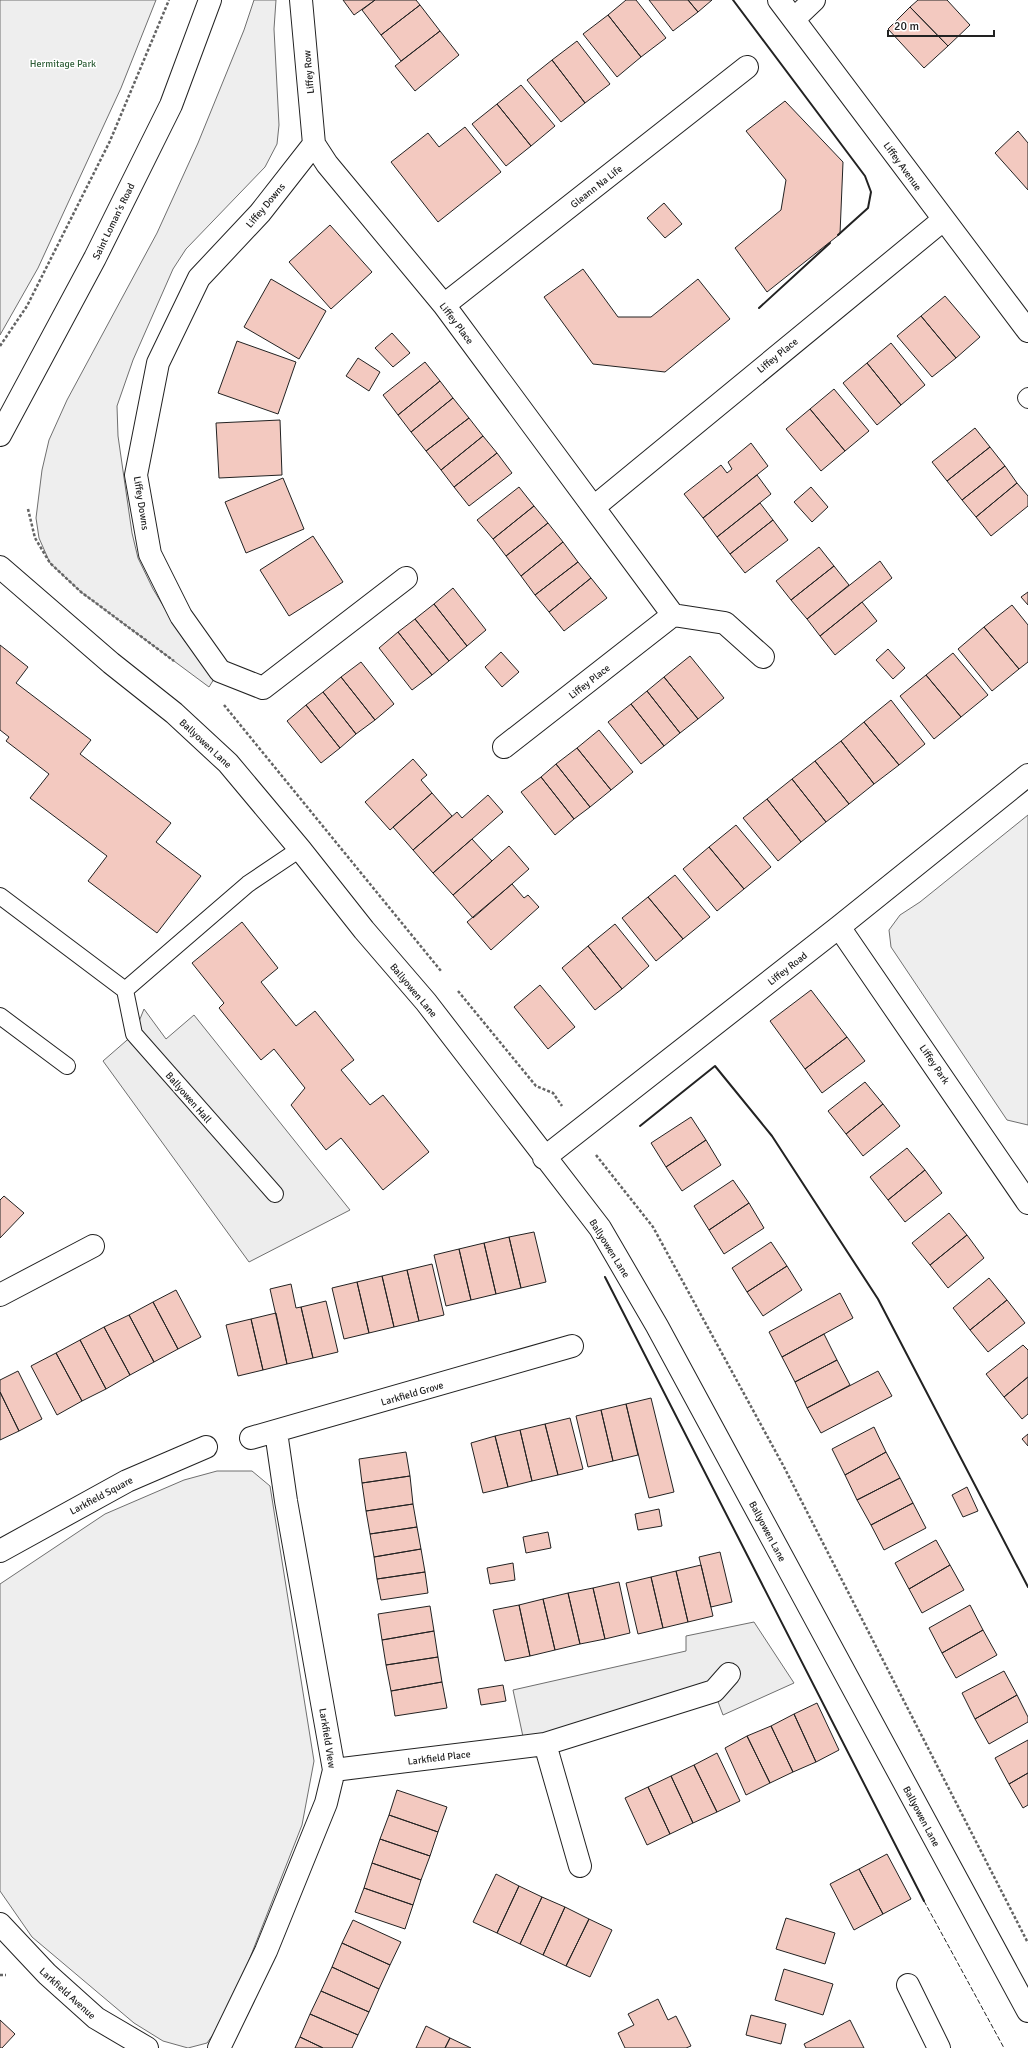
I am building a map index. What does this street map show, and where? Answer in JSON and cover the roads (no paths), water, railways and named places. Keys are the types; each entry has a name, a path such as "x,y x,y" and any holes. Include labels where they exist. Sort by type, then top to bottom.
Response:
{"street":[{"name":"Saint Loman's Road","path":"0,435 91,265 171,105 210,0"},
{"name":"Liffey Row","path":"301,0 314,144"},
{"name":"Liffey Avenue","path":"779,0 1028,331"},
{"path":"794,19 814,0"},
{"name":"Gleann Na Life","path":"444,305 747,67"},
{"name":"Liffey Place","path":"314,144 327,164 444,305 673,615 504,747"},
{"name":"Liffey Downs","path":"314,144 260,212 198,278 158,363 136,475 150,554 181,616 220,671 263,688 406,578"},
{"name":"Liffey Place","path":"594,507 943,220"},
{"name":"Ballyowen Lane","path":"0,567 111,664 174,713 228,763 300,848 364,930 426,1002 544,1158 600,1228 657,1326 1028,2012"},
{"path":"673,615 725,623 763,657"},
{"name":"Liffey Road","path":"544,1158 839,927 1028,775"},
{"name":"Liffey Park","path":"839,927 1020,1176 1028,1203"},
{"path":"0,1295 93,1246"},
{"name":"Larkfield Grove","path":"251,1438 572,1346"},
{"name":"Larkfield View","path":"220,2048 266,1951 326,1803 334,1770 286,1500 276,1432"},
{"name":"Larkfield Square","path":"0,1551 127,1480 206,1447"},
{"name":"Larkfield Place","path":"334,1770 544,1744 714,1691 729,1674"},
{"path":"544,1744 580,1866"},
{"name":"Larkfield Avenue","path":"0,1924 47,1974 96,2018 147,2048"},
{"path":"908,1985 939,2048"}],"lane":[{"path":"1028,396 1026,398 1028,400"},
{"path":"0,896 125,990 248,884 300,848"},
{"name":"Ballyowen Hall","path":"125,990 134,1034 274,1194"},
{"path":"0,1016 67,1066"}],"park label":[{"name":"Hermitage Park","path":"63,63"}]}
